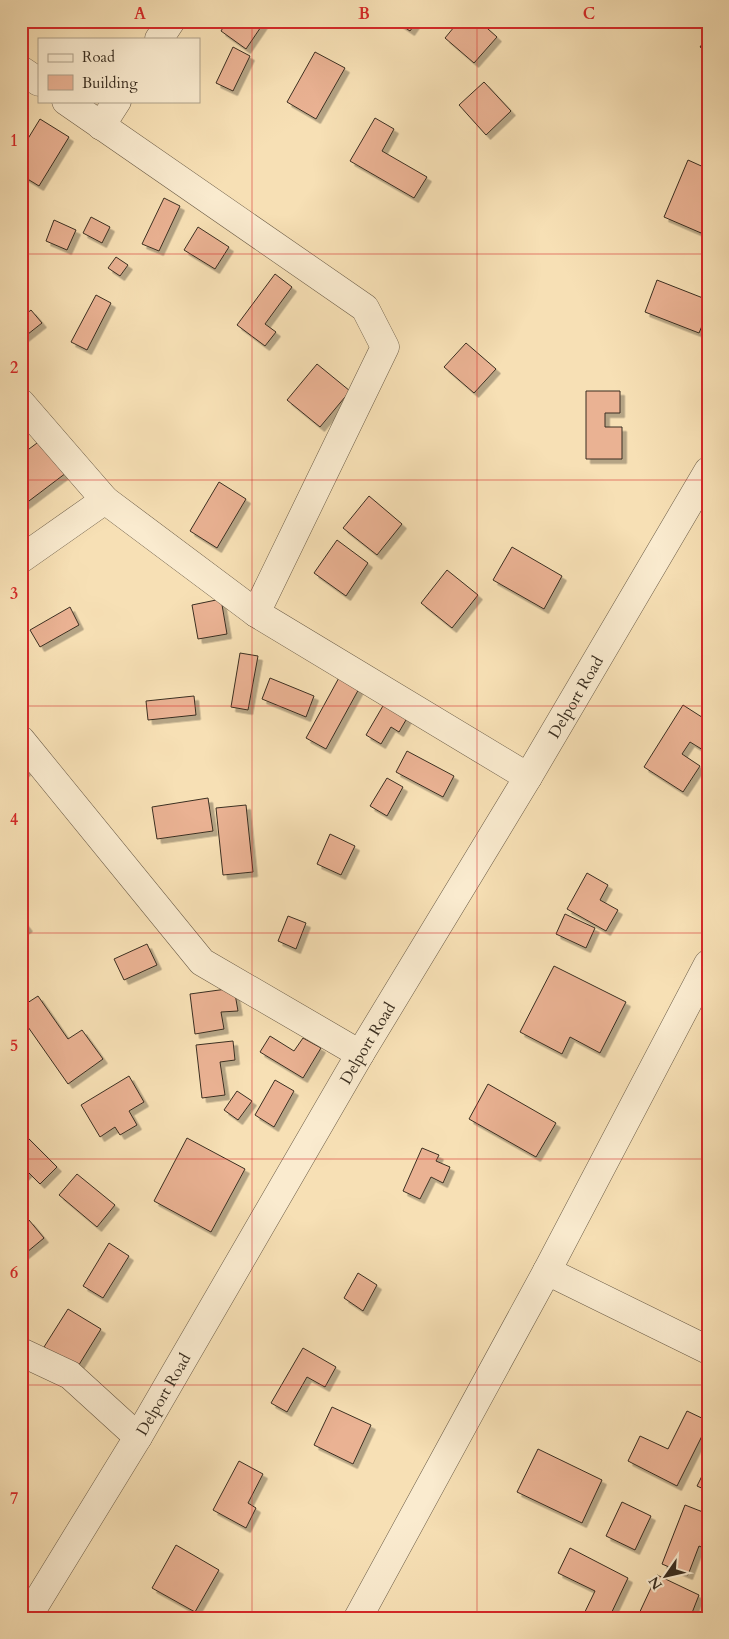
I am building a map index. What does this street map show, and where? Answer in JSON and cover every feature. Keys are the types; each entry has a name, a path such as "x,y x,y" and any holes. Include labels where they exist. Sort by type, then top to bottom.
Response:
{"street":[{"path":"160,38 171,21"},
{"path":"21,70 38,81"},
{"path":"67,102 364,308 385,347 256,613"},
{"path":"101,126 116,102"},
{"path":"21,403 105,500 256,613 528,777"},
{"name":"Delport Road","path":"27,1618 138,1437 360,1054 528,777 708,471"},
{"path":"21,559 105,500"},
{"path":"21,740 202,962 360,1054"},
{"path":"358,1618 547,1271 708,964"},
{"path":"547,1271 708,1350"},
{"path":"21,1352 70,1374 138,1437"}],"building":[{"path":"227,21 265,21 246,49 221,31"},
{"path":"395,21 417,21 410,31"},
{"path":"459,21 479,21 497,37 474,63 445,38"},
{"path":"708,36 708,52 700,47"},
{"path":"233,47 250,56 233,91 216,83"},
{"path":"315,52 345,68 316,119 287,102"},
{"path":"484,82 511,111 486,135 459,105"},
{"path":"375,118 394,129 382,151 427,177 414,198 350,161"},
{"path":"40,119 69,137 39,186 21,175 21,150"},
{"path":"688,160 708,169 708,236 664,217"},
{"path":"164,198 180,206 159,251 142,244"},
{"path":"91,217 110,227 102,243 83,233"},
{"path":"54,220 76,230 67,250 46,241"},
{"path":"198,227 229,247 215,269 184,250"},
{"path":"116,257 128,265 120,276 108,268"},
{"path":"275,274 292,287 265,324 276,332 265,346 237,325"},
{"path":"657,280 708,300 708,312 699,333 645,312"},
{"path":"96,295 111,303 87,350 71,342"},
{"path":"31,310 42,323 23,338 21,318"},
{"path":"466,343 496,369 474,393 444,367"},
{"path":"317,364 350,391 320,427 287,400"},
{"path":"586,391 620,391 620,413 605,413 605,427 622,427 622,459 586,459"},
{"path":"41,440 66,473 21,507 21,455"},
{"path":"219,482 246,499 217,548 190,531"},
{"path":"369,496 402,524 377,555 343,528"},
{"path":"337,540 368,563 346,596 314,573"},
{"path":"512,547 562,576 544,609 493,580"},
{"path":"447,570 478,595 452,628 421,603"},
{"path":"221,599 227,634 198,639 192,605"},
{"path":"70,607 79,625 40,647 30,630"},
{"path":"240,653 258,656 248,710 231,707"},
{"path":"341,674 361,685 326,749 306,738"},
{"path":"270,678 314,696 306,717 262,699"},
{"path":"194,696 196,715 148,720 146,701"},
{"path":"387,699 410,713 399,732 391,727 381,744 366,735"},
{"path":"683,705 708,721 708,753 690,742 682,754 700,766 683,792 644,767"},
{"path":"407,751 454,776 443,797 396,772"},
{"path":"21,762 26,771 21,774"},
{"path":"387,778 403,787 387,816 370,806"},
{"path":"208,798 213,831 157,839 152,807"},
{"path":"246,805 253,872 223,875 216,808"},
{"path":"330,834 355,846 341,875 317,864"},
{"path":"587,873 608,885 600,900 618,910 606,931 567,909"},
{"path":"565,914 595,928 586,948 556,934"},
{"path":"288,916 306,923 296,949 278,941"},
{"path":"21,918 28,927 21,932"},
{"path":"147,944 157,965 124,980 114,959"},
{"path":"554,966 626,1002 600,1053 570,1037 562,1054 520,1032"},
{"path":"234,988 238,1011 221,1012 224,1029 195,1034 190,994"},
{"path":"38,996 68,1039 82,1030 103,1059 68,1084 21,1017 21,1007"},
{"path":"270,1036 294,1051 303,1038 321,1048 303,1078 260,1052"},
{"path":"233,1041 235,1060 220,1062 225,1095 202,1098 196,1045"},
{"path":"129,1076 144,1102 129,1111 137,1125 120,1135 115,1127 100,1137 81,1105"},
{"path":"275,1080 294,1091 274,1127 255,1115"},
{"path":"488,1084 556,1123 536,1157 469,1119"},
{"path":"237,1091 252,1101 238,1120 224,1110"},
{"path":"21,1131 57,1167 40,1184 28,1172 21,1179"},
{"path":"187,1138 245,1169 211,1232 154,1201"},
{"path":"422,1148 439,1155 436,1161 450,1167 443,1183 431,1177 420,1199 403,1191"},
{"path":"77,1174 115,1205 97,1227 59,1195"},
{"path":"29,1220 44,1238 21,1257 21,1227"},
{"path":"109,1243 129,1256 103,1298 83,1286"},
{"path":"358,1273 377,1285 363,1311 344,1298"},
{"path":"68,1309 101,1329 77,1368 44,1347"},
{"path":"303,1348 336,1367 325,1387 307,1377 287,1412 271,1403"},
{"path":"332,1407 371,1425 353,1464 314,1445"},
{"path":"687,1411 708,1421 708,1424 677,1486 628,1461 640,1436 668,1449"},
{"path":"538,1449 602,1480 582,1523 517,1492"},
{"path":"239,1461 263,1474 248,1503 256,1508 246,1528 213,1510"},
{"path":"708,1464 708,1491 697,1486"},
{"path":"622,1502 651,1516 635,1550 606,1536"},
{"path":"685,1505 708,1514 708,1550 699,1546 688,1575 662,1564"},
{"path":"176,1545 219,1570 195,1612 152,1588"},
{"path":"570,1548 628,1578 609,1618 582,1618 595,1591 558,1573"},
{"path":"657,1575 699,1595 690,1618 637,1618"}]}
